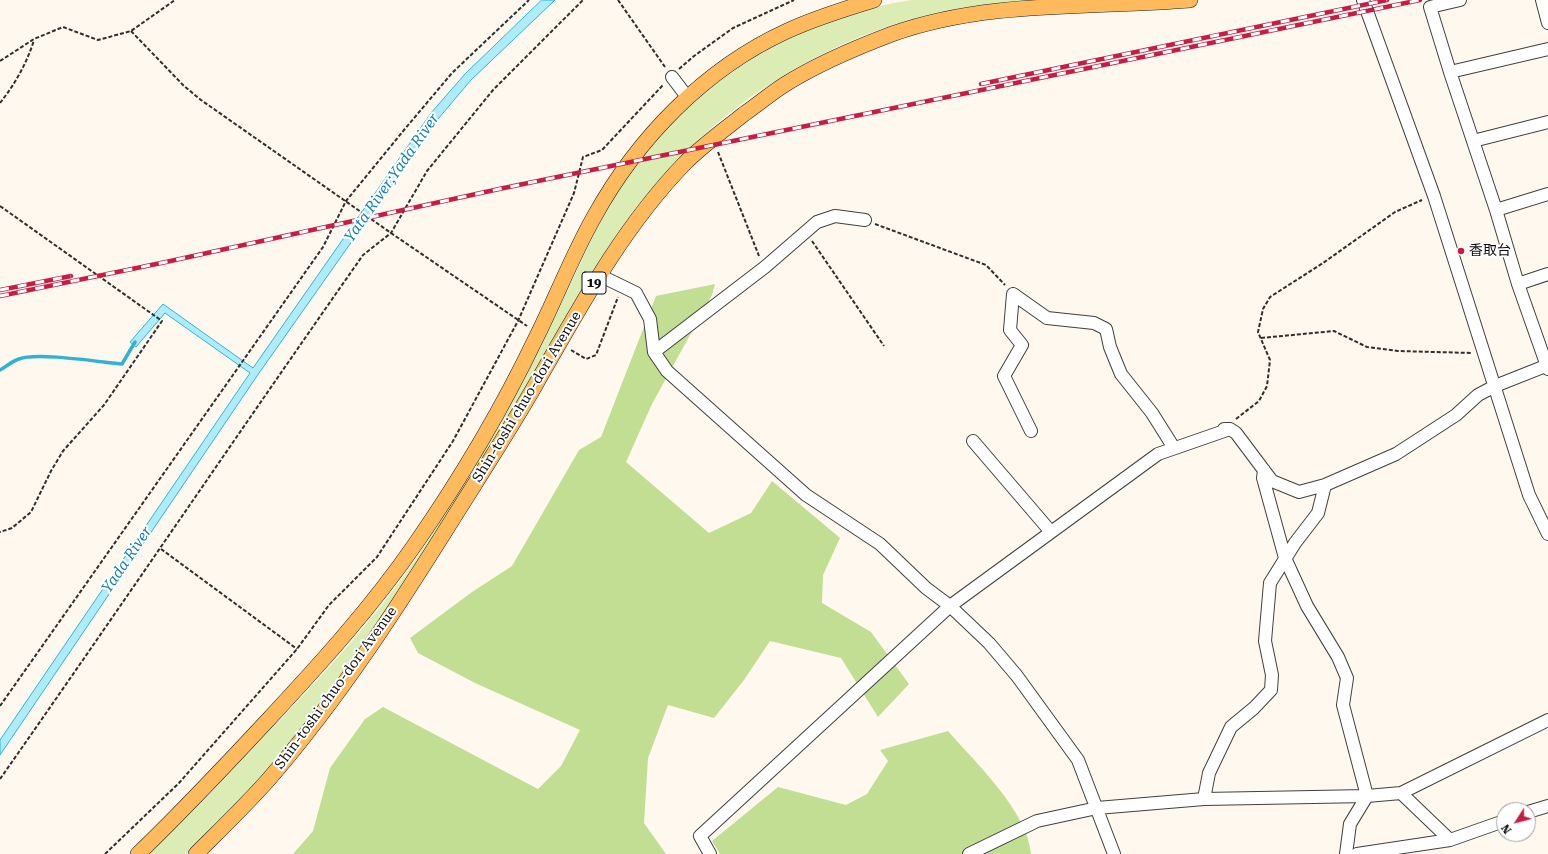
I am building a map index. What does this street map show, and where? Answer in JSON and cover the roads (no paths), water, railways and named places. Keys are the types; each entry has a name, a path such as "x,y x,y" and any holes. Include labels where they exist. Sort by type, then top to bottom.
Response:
{"main road":[{"name":"Shin-toshi chuo-dori Avenue","path":"138,854 190,804 288,699 352,627 388,583 440,506 500,408 536,339 593,218 619,175 649,137 702,85 740,58 784,32 823,16 874,0"},
{"name":"Shin-toshi chuo-dori Avenue","path":"196,854 269,779 315,722 371,646 527,400 599,275 629,230 684,164 711,139 784,85 836,57 892,34 923,25 956,17 1040,7 1190,0"}],"street":[{"path":"1364,0 1434,196 1529,495 1548,534"},
{"path":"710,854 700,836 950,606 1158,454 1227,429 1236,433 1272,480 1299,492 1324,485 1396,454 1456,415 1478,396 1495,386 1548,366 1518,284 1496,210 1430,7 1460,0"},
{"path":"1542,0 1548,23"},
{"path":"1450,72 1548,49"},
{"path":"672,76 688,98"},
{"path":"1473,141 1548,122"},
{"path":"1496,210 1548,194"},
{"path":"654,352 765,268 817,222 835,216 865,220"},
{"path":"1518,284 1548,274"},
{"path":"599,275 636,293 650,319 654,352 667,372 806,495 880,544 926,588 950,606 989,643 1022,682 1078,760 1114,854"},
{"path":"1031,431 1004,376 1022,346 1010,330 1013,294 1047,318 1094,322 1106,329 1110,346 1121,374 1152,413 1174,448"},
{"path":"973,441 1051,532"},
{"path":"1264,470 1263,478 1285,558 1308,606 1338,657 1347,678 1343,705 1367,796 1350,824 1346,854"},
{"path":"1204,799 1209,773 1231,727 1254,708 1271,690 1272,675 1266,641 1270,583 1285,558 1318,513 1324,485"},
{"path":"969,854 1036,821 1097,808 1204,799 1367,796 1401,793 1548,720"},
{"path":"1401,793 1450,840"},
{"path":"1536,810 1548,806"},
{"path":"1357,854 1450,840 1496,824"}],"water":[{"path":"542,0 555,0 471,80 438,119 257,376 0,755 0,740 250,373 165,313 136,347 130,342 163,304 253,368 431,113 465,74"}],"waterway":[{"path":"0,370 16,360 28,357 54,357 122,364 135,342"}],"railway":[{"path":"981,84 1387,0"},
{"path":"0,296 166,262 499,189 1420,0"},
{"path":"0,290 71,276"}],"place":[{"name":"香取台","path":"1461,251"}],"water label":[{"name":"Yata River;Yada River","path":"392,178"},
{"name":"Yada River","path":"127,560"}]}
